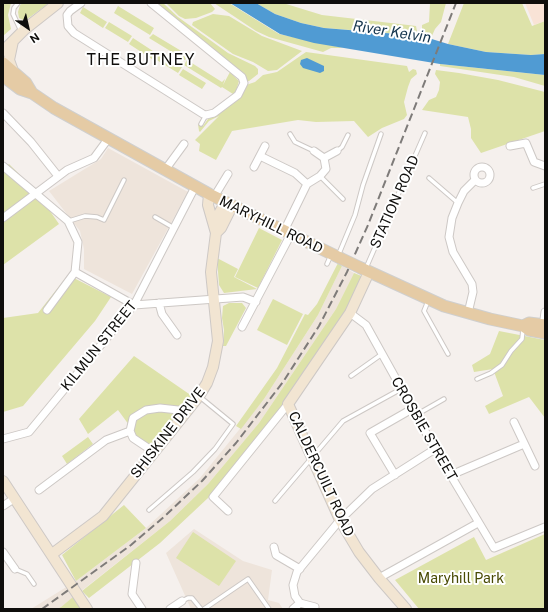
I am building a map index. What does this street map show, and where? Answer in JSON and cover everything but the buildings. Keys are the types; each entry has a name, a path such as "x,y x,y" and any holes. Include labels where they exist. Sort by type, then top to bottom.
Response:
{"main road":[{"name":"MARYHILL ROAD","path":"3,63 8,74 26,83 32,93 108,139 211,196 288,233 334,258 365,270 428,300 468,313 523,326 529,323 544,329"}],"street":[{"path":"3,51 8,42 58,3"},
{"path":"81,3 70,11 67,16 68,26 74,33 205,114 214,113 238,95 244,83 237,72 151,3"},
{"path":"8,42 8,74"},
{"path":"3,113 31,142 58,176"},
{"path":"3,218 70,168 88,162 100,152 108,139"},
{"path":"510,146 526,143 534,162 545,166"},
{"path":"165,170 184,144"},
{"path":"254,167 265,146"},
{"path":"242,327 283,250 307,184 320,176 326,169 324,158 314,151"},
{"path":"324,158 337,151"},
{"path":"260,156 295,173 307,184"},
{"path":"3,166 68,221 78,242 75,272 47,310"},
{"path":"211,196 228,174"},
{"path":"468,313 473,292 472,284 453,252 449,242 449,230 458,203 464,191 475,180"},
{"name":"KILMUN STREET","path":"3,438 29,432 134,305 195,187"},
{"name":"SHISKINE DRIVE","path":"52,554 103,516 199,396 211,372 218,341 212,262 215,228 208,205 211,196"},
{"name":"SHISKINE DRIVE","path":"215,228 229,205"},
{"name":"CALDERCUILT ROAD","path":"365,270 350,313 288,404 340,520 359,552 378,578 406,609"},
{"path":"75,272 134,305 243,297 256,302"},
{"path":"159,303 162,314 177,335"},
{"path":"544,329 545,312"},
{"name":"CROSBIE STREET","path":"350,313 366,325 435,449 494,548 545,527"},
{"path":"228,511 213,497 288,404"},
{"path":"154,452 133,438 130,431 133,418 146,410 160,408 187,411"},
{"path":"395,475 370,433 414,412"},
{"path":"514,422 535,466"},
{"path":"39,490 106,440 130,431"},
{"path":"451,475 524,444"},
{"path":"315,607 300,603 295,596 293,585 300,569 340,520 372,489 435,449"},
{"path":"3,481 87,609"},
{"path":"3,506 15,498"},
{"path":"378,578 478,523"},
{"path":"274,547 274,558 300,569"},
{"path":"3,552 15,569"},
{"path":"136,563 132,594 142,609"},
{"path":"170,609 182,601"},
{"path":"293,609 300,603"}],"lane":[{"path":"18,3 14,5 13,12 14,18 22,32"},
{"path":"201,124 205,114"},
{"path":"290,134 295,142 314,151"},
{"path":"334,258 355,216 381,134"},
{"name":"STATION ROAD","path":"365,270 424,134"},
{"path":"337,151 342,147 348,135"},
{"path":"320,176 343,199"},
{"path":"429,178 458,203"},
{"path":"68,221 85,216 97,216 104,220 124,180"},
{"path":"533,188 545,184"},
{"path":"155,217 174,228"},
{"path":"428,300 424,310 448,354"},
{"path":"477,379 491,373 502,365 511,351 522,339 523,326"},
{"path":"351,376 382,354"},
{"path":"275,501 343,421 401,389"},
{"path":"149,510 193,472 215,449 233,424 199,396"},
{"path":"414,412 444,399"},
{"path":"15,569 27,574 34,584"},
{"path":"204,609 248,579 269,609"},
{"path":"182,601 192,598 201,609"}],"shaded area":[{"path":"525,3 545,3 545,21 534,25"},
{"path":"108,148 188,192 132,294 84,269 84,249 80,231 49,191 101,159"},
{"path":"342,266 354,273 336,309 259,423 208,484 170,521 61,607 57,609 31,609 76,581 146,528 200,478 264,399 318,315"},
{"path":"194,529 243,561 272,570 268,600 279,603 283,609 191,609 166,553"}],"green space":[{"path":"3,3 11,3 8,15 11,29 3,36"},
{"path":"23,3 49,3 26,20 23,20 19,18 18,12 20,5"},
{"path":"155,3 163,3 178,17 228,53 255,66 258,69 258,74 249,81 246,81"},
{"path":"166,3 210,3 215,9 212,12 196,18 185,19 179,16"},
{"path":"214,3 229,3 279,34 344,48 331,48 323,52 269,37 256,31"},
{"path":"256,3 283,3 322,15 416,26 417,31 414,35 324,28 301,23 275,14"},
{"path":"430,3 446,3 441,22 435,29 431,38 422,36 422,25 429,22"},
{"path":"464,3 522,3 532,26 545,21 545,54 531,55 486,52 448,44"},
{"path":"118,6 154,28 150,35 114,13"},
{"path":"83,7 107,22 103,28 80,13"},
{"path":"213,14 229,16 262,36 302,51 277,70 268,71 253,62 233,54 192,25 193,22"},
{"path":"109,22 132,36 128,42 105,28"},
{"path":"153,34 188,55 185,60 149,38"},
{"path":"133,38 156,53 152,59 129,44"},
{"path":"306,52 407,66 409,72 413,69 416,70 417,74 411,79 404,102 407,115 404,119 382,128 368,137 354,121 316,122 298,120 232,131 216,160 199,151 200,144 195,140 219,116 209,121 200,132 198,124 203,126 208,119 215,116 240,97 246,85 255,82 263,75 277,72"},
{"path":"158,53 182,67 178,73 155,59"},
{"path":"187,60 222,82 225,79 223,85 230,72 239,81 236,91 233,94 222,87 221,88 184,65"},
{"path":"440,64 545,75 545,86 514,77 440,66"},
{"path":"183,69 206,83 202,89 179,75"},
{"path":"436,70 498,80 545,92 545,131 481,153 471,138 471,129 468,117 422,110 429,100 436,97 439,90 440,82 435,74"},
{"path":"9,164 36,191 59,224 3,265 3,169"},
{"path":"259,228 282,240 258,288 235,277"},
{"path":"217,258 238,269 234,277 257,289 224,293 219,285"},
{"path":"338,263 342,266 318,315 264,399 241,429 236,426 277,368 305,314 308,315 317,304"},
{"path":"354,273 364,277 342,319 281,408 208,498 160,543 89,598 82,591 170,521 208,484 259,423 336,309"},
{"path":"68,275 111,297 95,321 23,406 3,412 3,318 38,313"},
{"path":"273,299 303,314 287,345 257,330"},
{"path":"229,303 242,303 246,308 226,346 223,346 223,306"},
{"path":"499,331 545,340 545,418 529,397 489,414 485,406 503,396 493,369 474,372 472,365 490,354"},
{"path":"134,356 192,396 148,451 128,436 129,425 118,410 88,434 79,419"},
{"path":"88,437 93,444 67,464 62,456"},
{"path":"124,505 146,528 76,581 62,555"},
{"path":"193,532 236,561 219,586 176,558"},
{"name":"Maryhill Park","path":"545,534 545,609 419,609 395,580 474,537 486,560"},
{"path":"73,597 82,609 57,609 61,607"}],"water":[{"name":"River Kelvin","path":"230,3 256,3 275,14 301,23 324,28 422,36 448,44 486,52 531,55 545,54 545,75 440,64 314,43 280,34"},
{"path":"307,58 324,66 324,71 320,73 303,68 300,64 301,60"}],"railway":[{"path":"42,609 131,545 165,516 202,481 236,443 283,382 319,326 347,272 368,225 456,3"}],"district":[{"name":"THE BUTNEY","path":"141,60"}]}
